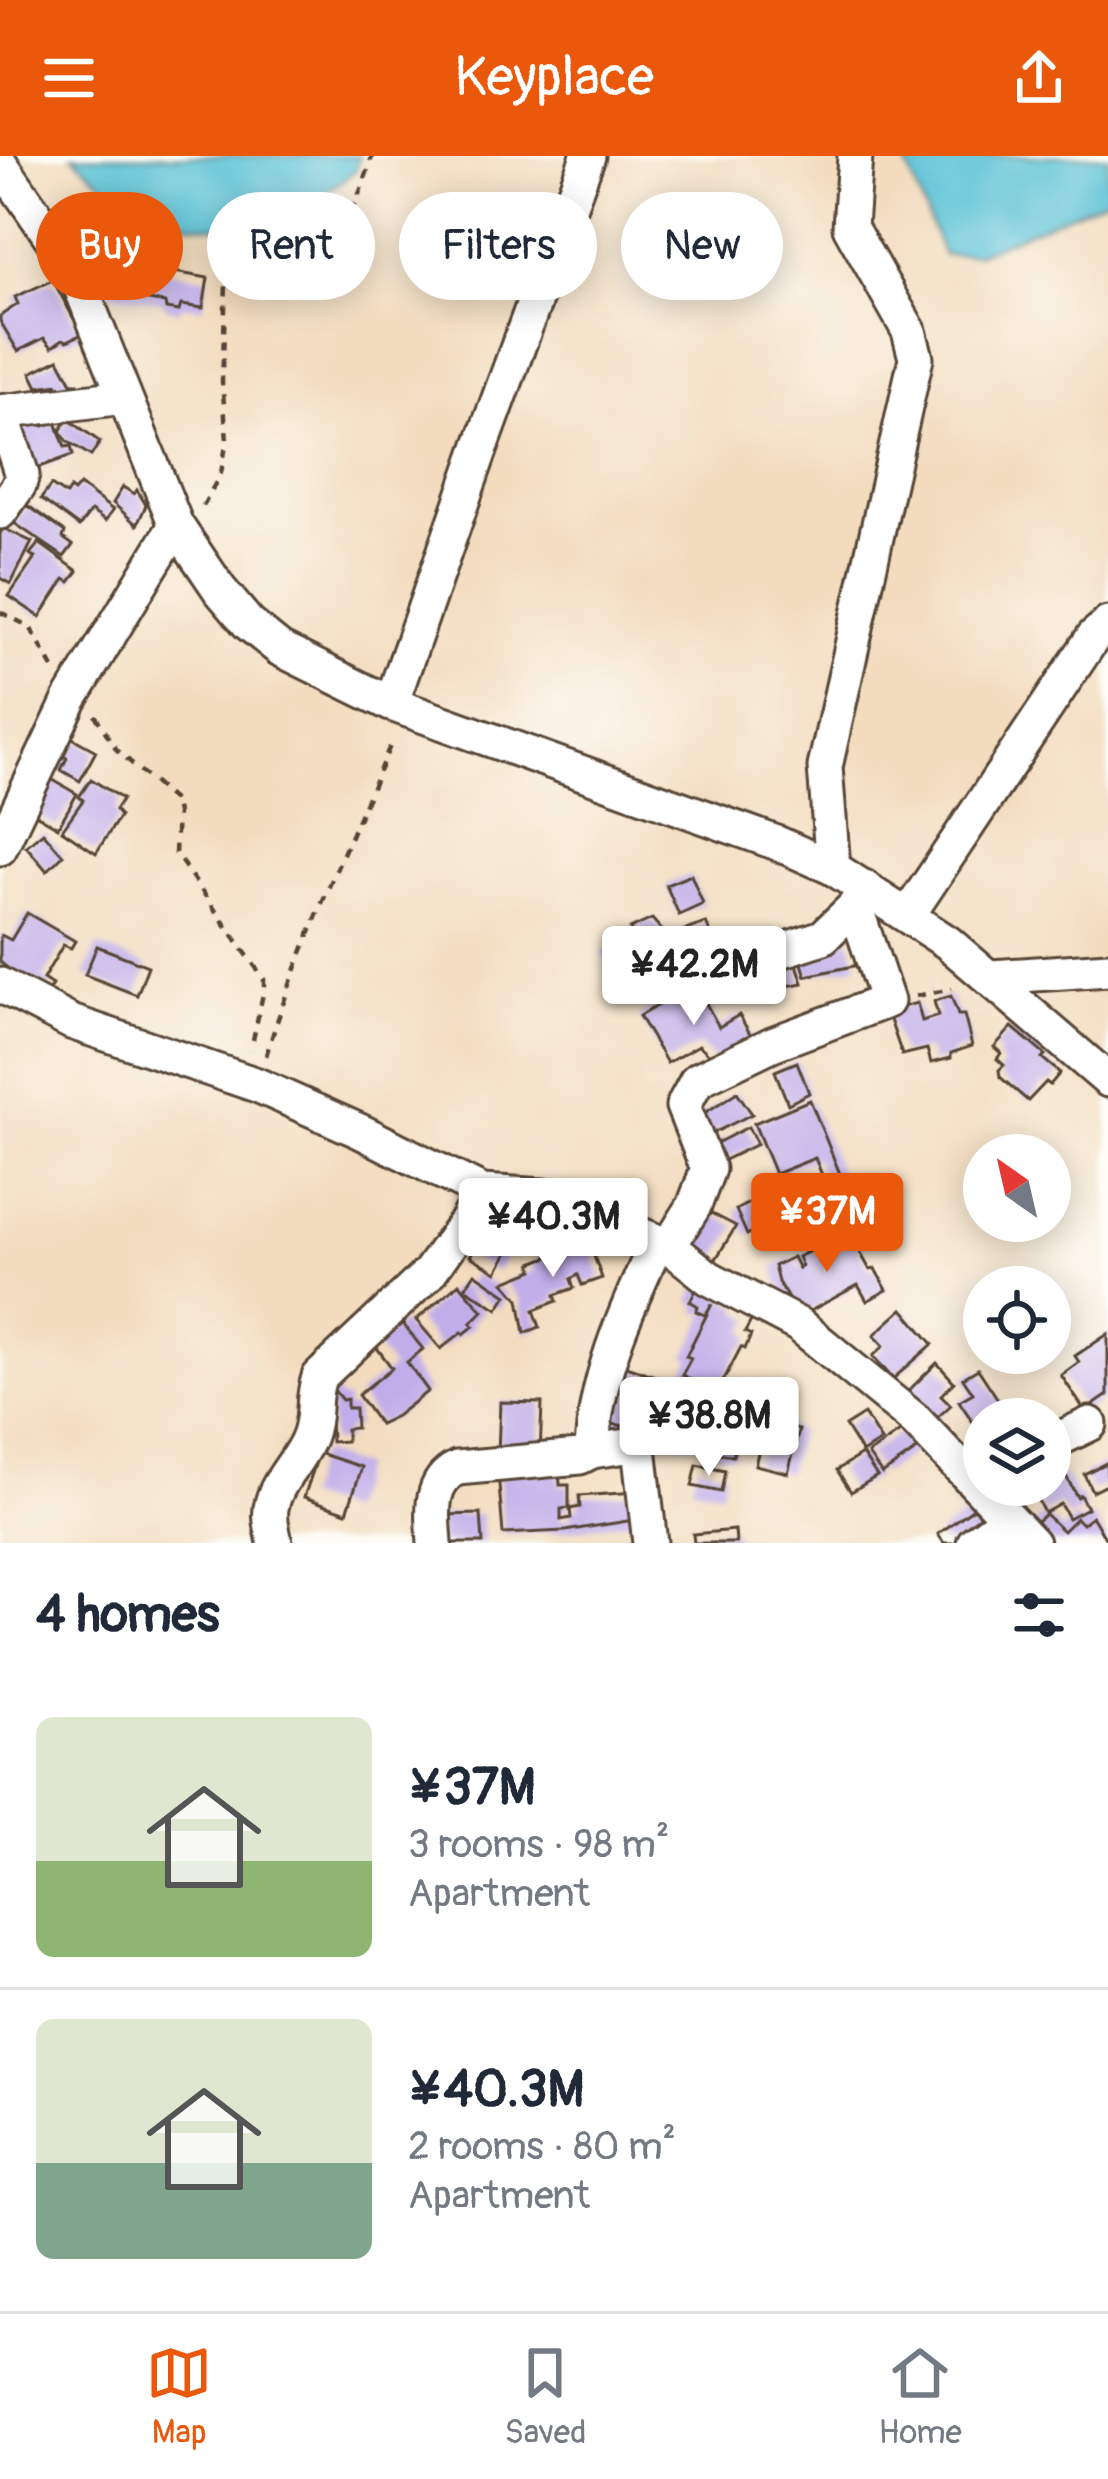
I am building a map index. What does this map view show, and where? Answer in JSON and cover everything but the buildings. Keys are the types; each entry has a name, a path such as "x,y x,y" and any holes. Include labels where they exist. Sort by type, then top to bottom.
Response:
{"street":[{"path":"398,706 588,156"},
{"path":"833,868 825,766 916,358 909,331 850,227 855,156"},
{"path":"0,163 74,270 179,530 249,624 280,649 398,706 777,843 833,868 860,896 908,915 987,974 1108,1080"},
{"path":"0,512 22,475 0,412 124,397"},
{"path":"0,848 74,693 179,530"},
{"path":"908,915 1094,636 1108,624"},
{"path":"717,971 823,937 860,896"},
{"path":"592,1451 599,1390 611,1350 663,1244 694,1206 708,1169 683,1106 697,1080 772,1044 887,1001 860,896"},
{"path":"987,974 1108,969"},
{"path":"0,985 71,1022 259,1080 482,1192 544,1196 663,1244 710,1278 799,1324 963,1455"},
{"path":"275,1543 272,1502 305,1447 313,1424 312,1397 320,1377 429,1273 482,1192"},
{"path":"1071,1433 1090,1424"},
{"path":"435,1543 434,1509 439,1481 447,1473 458,1468 580,1457 634,1444 640,1456 650,1543"},
{"path":"974,1543 1020,1531 1003,1506"}],"path":[{"path":"179,530 200,512 220,472 226,440 222,381 226,285 286,272 329,243 362,190 372,156"},
{"path":"0,612 30,627 116,750 175,802 175,853 264,980 251,1064 259,1080"},
{"path":"259,1080 278,1013 398,706"},
{"path":"887,1001 965,987 987,974"}],"water":[{"path":"73,156 359,156 356,170 327,192 207,192 207,226 183,223 183,192 102,192 106,186"},
{"path":"908,156 1108,156 1108,198 976,254 943,255 908,168"}]}
